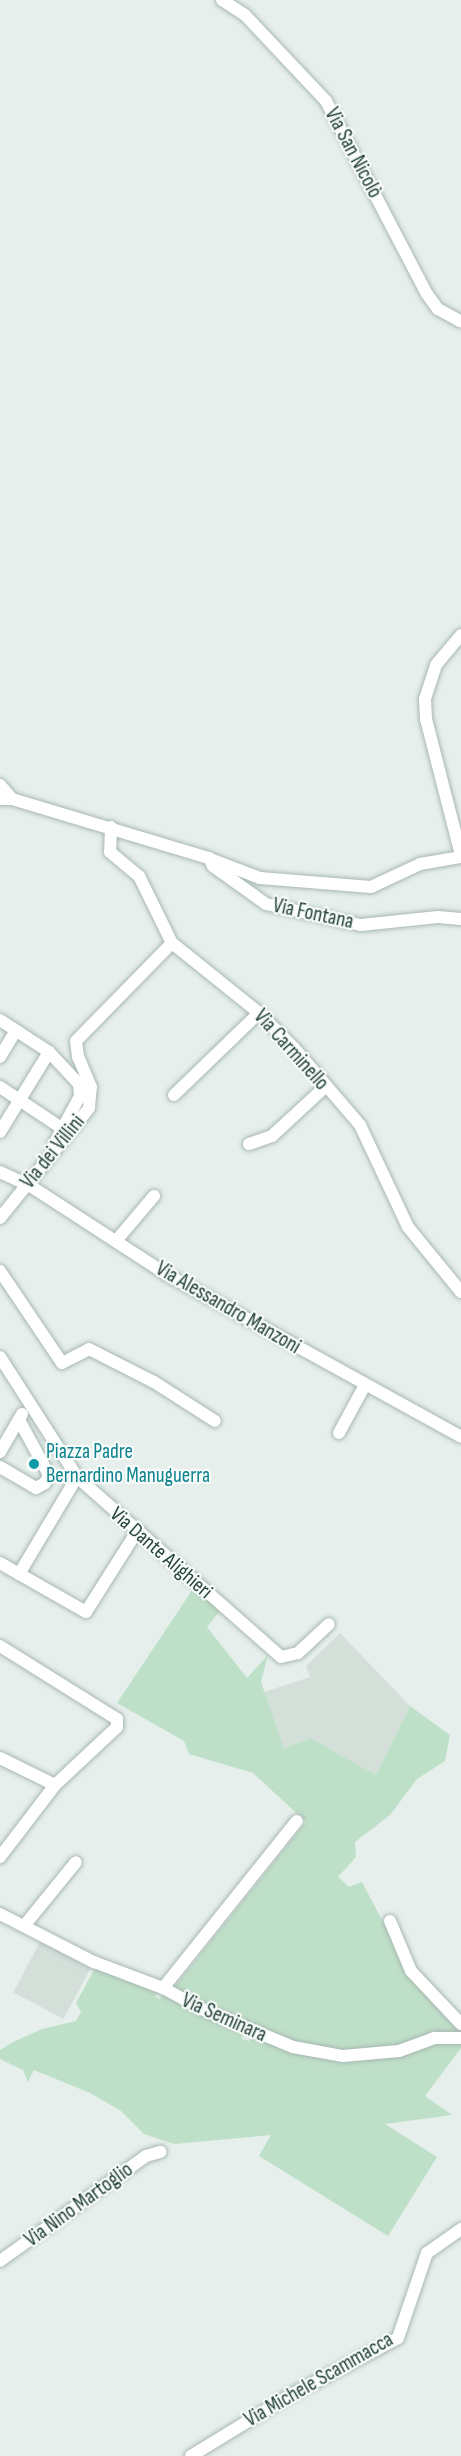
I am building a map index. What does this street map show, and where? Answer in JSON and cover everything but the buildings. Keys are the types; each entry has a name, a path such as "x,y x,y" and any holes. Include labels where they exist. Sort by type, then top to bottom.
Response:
{"street":[{"name":"Via San Nicolò","path":"222,0 245,15 326,101 427,294 438,309 461,322"},
{"path":"209,858 260,878 371,887 420,864 461,856 426,719 425,699 436,664 461,635"},
{"path":"0,785 6,799"},
{"name":"Via Fontana","path":"6,799 111,827 209,858 213,866 266,904 361,925 461,919"},
{"name":"Via Carminello","path":"111,827 110,852 139,876 172,943 259,1013 294,1048 325,1088 360,1125 408,1227 461,1292"},
{"name":"Via dei Villini","path":"0,1218 84,1118 92,1095 76,1041 172,943"},
{"path":"174,1095 259,1013"},
{"path":"0,1020 49,1052 79,1084 80,1096 49,1159"},
{"path":"0,1057 16,1030"},
{"path":"0,1132 49,1052"},
{"path":"0,1087 63,1129"},
{"path":"249,1144 272,1136 325,1088"},
{"name":"Via Alessandro Manzoni","path":"0,1172 26,1185 166,1275 461,1437"},
{"path":"116,1241 154,1196"},
{"path":"0,1271 62,1363 89,1349 154,1382 215,1421"},
{"name":"Via Dante Alighieri","path":"0,1357 76,1477 136,1533 281,1657 298,1653 329,1624"},
{"path":"339,1433 365,1385"},
{"path":"0,1452 29,1403"},
{"path":"0,1467 36,1488 45,1483 49,1475 27,1428 19,1420"},
{"path":"19,1574 76,1477"},
{"path":"0,1563 86,1612 136,1533"},
{"path":"0,1646 117,1719 117,1727 55,1785 0,1857"},
{"path":"0,1758 55,1785"},
{"path":"163,1988 297,1821"},
{"path":"24,1926 76,1862"},
{"name":"Via Seminara","path":"0,1914 114,1972 163,1988 250,2031 320,2054 385,2053 434,2038 461,2038"},
{"path":"390,1921 411,1971 461,2024"},
{"name":"Via Nino Martoglio","path":"0,2261 146,2156 160,2152"},
{"name":"Via Michele Scammacca","path":"191,2456 289,2396 398,2338 427,2253 461,2229"}],"shaded area":[{"path":"340,1633 410,1706 376,1775 311,1738 284,1748 264,1692 310,1677 306,1666"},
{"path":"40,1942 90,1969 64,2019 13,1992"}],"green space":[{"path":"193,1589 220,1611 207,1627 247,1678 268,1655 261,1682 284,1748 311,1738 376,1775 410,1706 450,1735 445,1761 417,1779 390,1815 355,1842 356,1857 338,1877 349,1887 362,1882 413,1979 461,2034 433,2031 396,2048 337,2051 301,2044 222,2015 172,1990 306,1822 253,1773 189,1754 184,1741 117,1703"},
{"path":"95,1968 158,1991 155,1997 160,1999 163,1993 241,2031 242,2039 249,2041 254,2037 300,2055 344,2060 434,2042 461,2042 461,2048 425,2096 452,2115 385,2124 437,2157 388,2236 259,2156 271,2135 174,2144 144,2134 121,2111 90,2093 34,2070 28,2082 23,2070 0,2059 0,2050 13,2042 42,2029 76,2021 81,2012 76,2003"}],"place":[{"name":"Piazza Padre Bernardino Manuguerra","path":"34,1464"}]}
